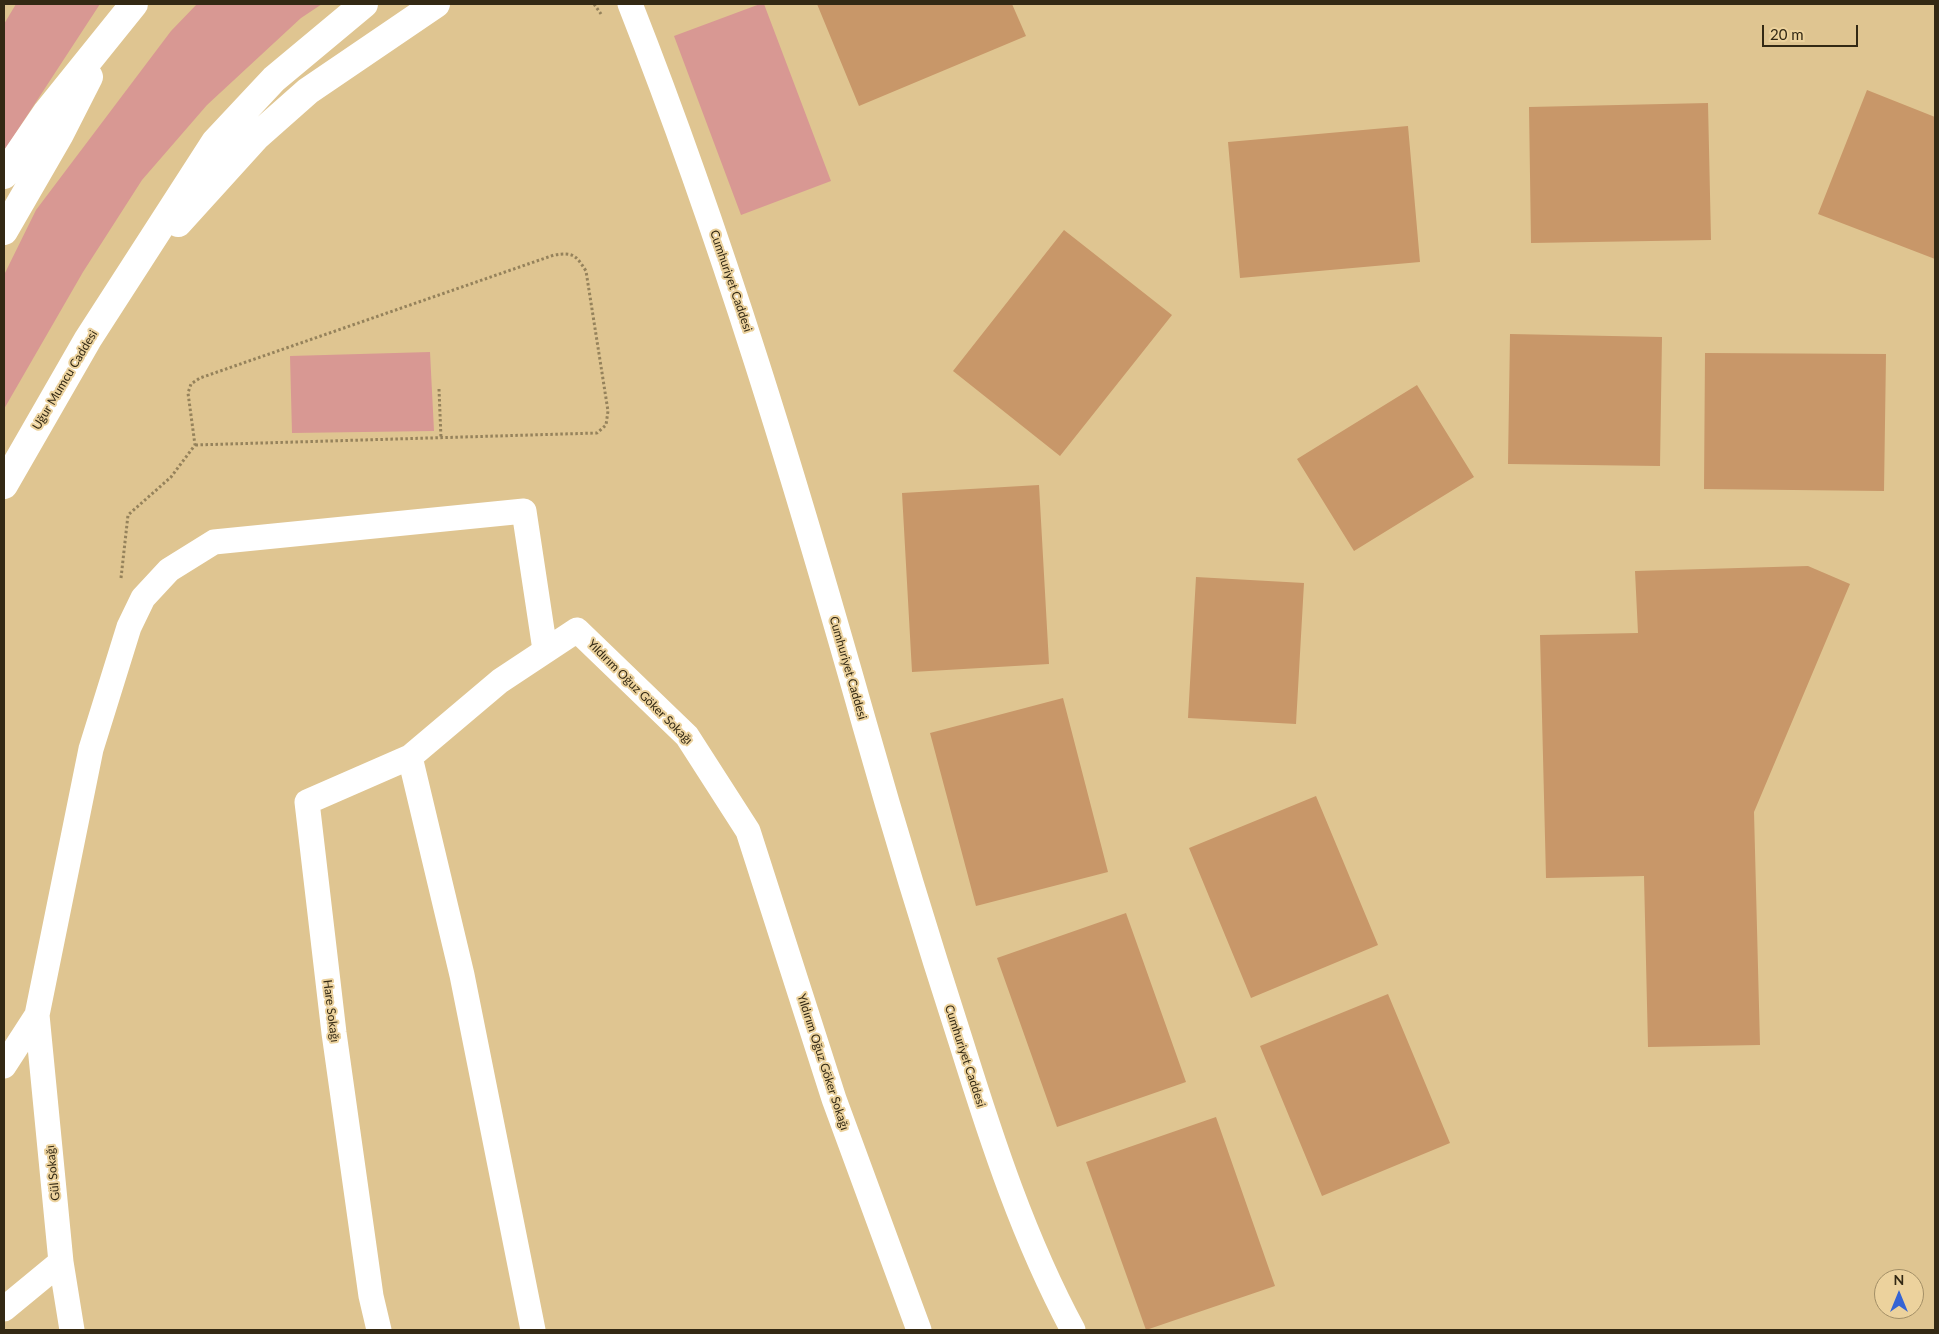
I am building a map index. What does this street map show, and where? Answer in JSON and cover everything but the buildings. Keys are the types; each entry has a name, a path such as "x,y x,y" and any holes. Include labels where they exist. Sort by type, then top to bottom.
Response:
{"main road":[{"path":"4,175 47,112 134,4"},
{"path":"130,276 214,142 274,79 364,4"},
{"path":"130,276 256,137 308,91 436,4"},
{"path":"4,231 86,86 102,42"},
{"name":"Uğur Mumcu Caddesi","path":"4,485 88,339 130,276"}],"street":[{"name":"Cumhuriyet Caddesi","path":"630,4 693,169 767,390 908,879 982,1110 1020,1217 1054,1295 1073,1330"},
{"path":"4,1066 37,1015 91,749 129,628 144,598 169,570 214,542 524,511 545,650"},
{"name":"Yıldırım Oğuz Göker Sokağı","path":"410,757 500,681 576,630 688,736 748,831 834,1099 919,1330"},
{"name":"Hare Sokağı","path":"379,1330 371,1296 337,1052 306,802 410,757"},
{"path":"410,757 462,975 533,1330"},
{"name":"Gül Sokağı","path":"37,1015 61,1262 72,1330"},
{"path":"4,1309 61,1262"}],"path":[{"path":"121,582 128,516 175,472 195,444 188,393 191,384 200,378 554,255 567,253 578,258 586,271 608,411 606,425 597,433 195,444"},
{"path":"439,389 441,438"}],"shaded area":[{"path":"16,4 100,4 4,151 4,24"},
{"path":"197,4 322,4 301,18 207,105 142,180 83,272 4,409 4,275 36,210 171,31"},
{"path":"764,4 831,181 741,215 674,36"},
{"path":"430,352 434,431 292,433 290,356"}]}
